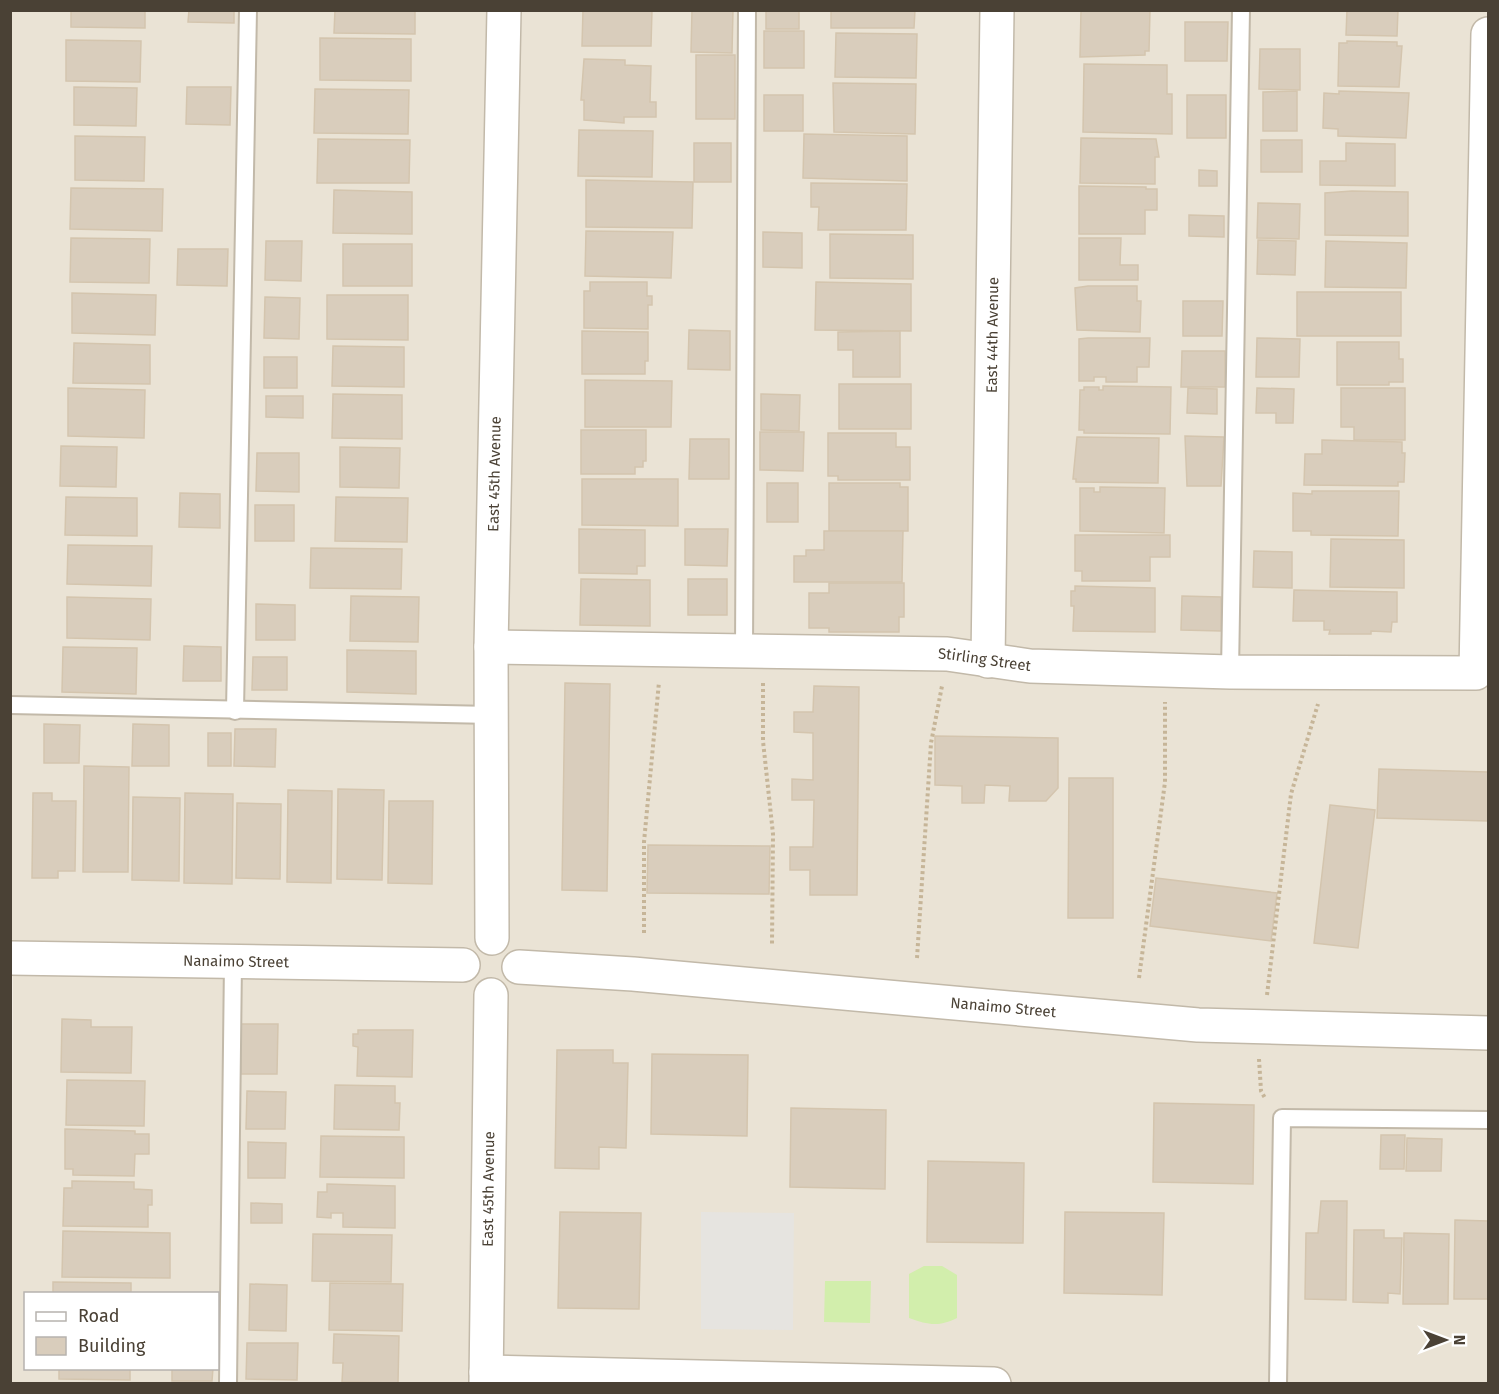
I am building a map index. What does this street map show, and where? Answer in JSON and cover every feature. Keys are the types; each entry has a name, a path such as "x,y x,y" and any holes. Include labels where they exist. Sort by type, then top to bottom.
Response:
{"street":[{"name":"East 45th Avenue","path":"492,938 491,647 504,10"},
{"name":"East 44th Avenue","path":"988,661 997,10"},
{"name":"Stirling Street","path":"491,647 754,662 947,654 1030,666 1230,672 1476,673 1488,34"},
{"path":"492,938 500,940 514,950 519,967 514,983 507,989 491,994 482,993 468,982 463,965 469,949 476,943 492,938"},
{"name":"Nanaimo Street","path":"10,958 463,965"},
{"name":"Nanaimo Street","path":"519,967 633,974 1198,1025 1488,1033"},
{"name":"East 45th Avenue","path":"486,1378 491,994"},
{"path":"486,1378 994,1383"}],"lane":[{"path":"235,711 248,10"},
{"path":"747,10 754,662"},
{"path":"1230,672 1241,10"},
{"path":"10,705 492,715"},
{"path":"228,1383 232,962"},
{"path":"1278,1383 1282,1118 1488,1120"}],"path":[{"path":"754,662 773,834 772,944"},
{"path":"644,933 644,842 660,672"},
{"path":"917,957 931,743 943,682"},
{"path":"1139,978 1165,782 1165,698"},
{"path":"1267,999 1291,794 1319,701"},
{"path":"1260,1054 1260,1091 1271,1108 1282,1118"}],"shaded area":[{"path":"11,11 1488,11 1488,1383 11,1383 13,940 11,939"},
{"path":"701,1212 794,1213 793,1330 701,1329"}],"green space":[{"path":"924,1266 942,1266 957,1275 957,1318 945,1323 933,1324 909,1318 909,1274"},
{"path":"825,1281 871,1281 870,1323 824,1322"}],"building":[{"path":"71,10 145,10 145,28 71,27"},
{"path":"189,10 234,10 234,23 188,22"},
{"path":"335,10 415,10 415,34 334,33"},
{"path":"583,10 652,10 651,46 582,46"},
{"path":"692,10 733,10 732,53 691,52"},
{"path":"766,10 799,10 799,29 766,29"},
{"path":"831,10 915,10 914,28 831,28"},
{"path":"1081,10 1150,10 1149,51 1145,51 1145,55 1080,57"},
{"path":"1347,10 1398,10 1397,36 1346,35"},
{"path":"1185,22 1228,22 1227,61 1185,61"},
{"path":"764,31 804,31 804,68 764,68"},
{"path":"836,33 917,34 916,78 835,77"},
{"path":"320,38 411,39 411,81 320,80"},
{"path":"66,40 141,41 140,82 66,81"},
{"path":"1347,41 1397,42 1397,46 1402,46 1399,87 1338,86 1339,43 1347,43"},
{"path":"1260,49 1300,49 1300,90 1259,89"},
{"path":"696,55 735,55 735,119 696,119"},
{"path":"584,59 625,60 625,65 651,66 650,102 656,102 656,117 624,117 624,123 584,120 584,100 581,100"},
{"path":"1084,64 1167,65 1167,94 1172,94 1172,134 1083,132"},
{"path":"833,83 916,84 915,134 834,132"},
{"path":"74,87 137,88 136,126 74,125"},
{"path":"187,87 231,87 230,125 186,124"},
{"path":"315,89 409,90 408,134 314,133"},
{"path":"1297,91 1297,131 1263,131 1263,92"},
{"path":"1339,91 1409,93 1406,138 1338,136 1338,129 1323,128 1324,93 1339,94"},
{"path":"764,95 803,95 803,131 764,131"},
{"path":"1187,95 1226,95 1226,138 1187,138"},
{"path":"579,130 653,131 652,177 578,176"},
{"path":"804,134 907,136 907,181 803,178"},
{"path":"75,136 145,137 144,181 75,180"},
{"path":"1081,138 1156,139 1159,157 1155,157 1155,184 1080,183"},
{"path":"318,139 410,140 409,183 317,183"},
{"path":"1261,140 1302,140 1302,172 1261,172"},
{"path":"694,143 731,143 731,182 694,182"},
{"path":"1346,143 1395,144 1395,186 1320,185 1320,161 1346,161"},
{"path":"1199,170 1217,171 1217,186 1199,186"},
{"path":"586,180 693,182 692,228 586,227"},
{"path":"811,183 907,184 906,230 818,230 819,207 811,207"},
{"path":"1079,186 1157,189 1157,210 1145,210 1145,234 1079,234"},
{"path":"71,188 163,189 162,231 70,229"},
{"path":"334,190 412,192 412,234 333,233"},
{"path":"1408,192 1408,236 1325,235 1325,193"},
{"path":"1258,203 1300,204 1299,239 1257,238"},
{"path":"1189,215 1224,216 1224,237 1189,236"},
{"path":"586,231 673,232 671,278 585,276"},
{"path":"763,232 802,233 802,268 763,267"},
{"path":"830,234 913,235 913,279 830,278"},
{"path":"71,238 150,239 149,283 70,282"},
{"path":"1079,238 1121,238 1120,265 1138,265 1138,280 1079,280"},
{"path":"1258,240 1296,241 1295,275 1257,274"},
{"path":"266,241 302,241 301,281 265,280"},
{"path":"1326,241 1407,243 1406,288 1325,287"},
{"path":"343,244 412,244 412,286 343,286"},
{"path":"178,249 228,249 227,286 177,285"},
{"path":"590,282 647,282 647,296 652,296 652,305 648,305 648,329 584,328 584,291 590,291"},
{"path":"816,282 911,284 911,331 815,330"},
{"path":"1137,286 1137,301 1141,301 1140,332 1077,330 1075,288"},
{"path":"1297,292 1401,292 1401,336 1297,336"},
{"path":"72,293 156,295 155,335 72,333"},
{"path":"327,295 408,295 408,340 327,339"},
{"path":"265,297 300,298 299,339 264,338"},
{"path":"1183,301 1223,301 1222,336 1183,336"},
{"path":"689,330 730,331 730,370 688,369"},
{"path":"582,331 648,332 648,361 645,361 645,374 582,374"},
{"path":"900,331 900,377 853,377 853,350 838,350 838,332"},
{"path":"1150,338 1149,367 1137,367 1137,382 1106,382 1106,377 1094,377 1094,381 1079,381 1079,339"},
{"path":"1257,338 1300,339 1299,377 1256,377"},
{"path":"1337,342 1399,342 1399,359 1403,359 1403,382 1389,382 1389,385 1337,385"},
{"path":"74,343 150,345 150,384 73,383"},
{"path":"333,346 404,347 404,387 332,386"},
{"path":"1182,351 1225,351 1225,387 1181,387"},
{"path":"264,357 297,357 297,388 264,388"},
{"path":"585,380 672,381 671,427 585,427"},
{"path":"839,384 911,384 911,429 839,429"},
{"path":"1103,386 1171,387 1170,434 1084,433 1084,430 1079,430 1080,390 1084,390 1084,387 1099,387 1099,390 1103,390"},
{"path":"68,388 145,390 144,438 68,436"},
{"path":"1188,388 1217,389 1217,414 1187,413"},
{"path":"1257,388 1294,389 1293,423 1276,423 1276,413 1256,413"},
{"path":"1341,388 1405,388 1405,440 1354,440 1354,427 1341,427"},
{"path":"333,394 402,395 402,439 332,438"},
{"path":"761,394 800,395 799,431 761,430"},
{"path":"266,396 303,396 303,418 266,417"},
{"path":"581,430 646,430 646,461 643,461 643,467 635,467 635,474 581,474"},
{"path":"760,432 804,432 803,471 760,470"},
{"path":"828,433 896,433 896,447 910,447 910,480 838,480 838,476 828,476"},
{"path":"1185,436 1224,437 1221,486 1187,486"},
{"path":"1077,437 1159,438 1158,483 1076,482 1076,479 1073,479"},
{"path":"690,439 729,439 729,479 689,479"},
{"path":"1322,440 1402,442 1402,453 1405,453 1404,482 1398,482 1398,486 1304,485 1305,454 1322,454"},
{"path":"61,446 117,447 116,487 60,486"},
{"path":"340,447 400,448 399,488 340,487"},
{"path":"257,453 299,453 299,492 256,491"},
{"path":"582,479 678,479 678,526 582,525"},
{"path":"767,483 798,483 798,522 767,522"},
{"path":"829,483 900,483 900,487 908,487 908,531 829,531"},
{"path":"1100,487 1165,488 1164,533 1080,531 1080,488 1094,488 1094,492 1100,492"},
{"path":"1312,491 1399,491 1398,536 1311,535 1311,531 1293,531 1293,493 1312,494"},
{"path":"180,493 220,494 220,528 179,527"},
{"path":"66,497 137,498 137,536 65,535"},
{"path":"336,497 408,498 407,542 335,541"},
{"path":"255,505 294,505 294,541 255,541"},
{"path":"579,529 645,530 645,566 637,566 637,574 579,573"},
{"path":"685,529 728,529 727,566 685,565"},
{"path":"824,531 903,531 902,582 794,582 794,556 806,556 806,550 824,550"},
{"path":"1075,535 1170,535 1170,557 1150,557 1150,581 1082,581 1082,571 1075,571"},
{"path":"1331,539 1404,540 1404,588 1330,587"},
{"path":"68,545 152,546 151,586 67,584"},
{"path":"311,548 402,549 401,589 310,588"},
{"path":"1254,551 1292,552 1292,588 1253,587"},
{"path":"581,579 650,580 650,626 580,625"},
{"path":"688,579 727,579 727,615 688,615"},
{"path":"829,583 904,583 904,617 899,617 899,632 829,632 829,628 809,628 809,593 829,593"},
{"path":"1075,586 1155,588 1155,632 1073,631 1074,606 1071,606 1071,591 1075,591"},
{"path":"1294,590 1397,592 1397,622 1392,622 1391,632 1329,634 1330,630 1324,630 1324,621 1293,621"},
{"path":"351,596 419,597 418,642 350,641"},
{"path":"1182,596 1221,597 1221,631 1181,630"},
{"path":"67,597 151,599 150,640 67,638"},
{"path":"256,604 295,605 295,640 256,640"},
{"path":"184,646 221,647 221,681 183,681"},
{"path":"63,647 137,648 136,694 62,692"},
{"path":"347,650 416,651 416,694 347,692"},
{"path":"253,657 287,657 287,690 252,690"},
{"path":"565,683 610,684 607,891 562,890"},
{"path":"814,686 859,687 857,895 810,895 810,870 790,870 790,847 813,847 814,800 792,800 792,779 813,780 813,733 794,732 794,712 813,712"},
{"path":"44,724 80,725 79,763 44,763"},
{"path":"133,724 169,725 169,766 132,766"},
{"path":"235,729 276,729 275,767 234,766"},
{"path":"208,733 231,733 231,766 208,766"},
{"path":"935,736 1058,738 1058,788 1046,801 1009,801 1010,786 985,785 984,803 962,803 962,786 935,785"},
{"path":"84,766 129,767 128,872 83,872"},
{"path":"1379,769 1488,772 1488,821 1377,818"},
{"path":"1069,778 1113,778 1113,918 1068,918"},
{"path":"338,789 384,790 382,880 337,879"},
{"path":"288,790 332,791 331,883 287,882"},
{"path":"33,793 52,793 52,801 76,801 75,871 58,871 58,878 32,878"},
{"path":"185,793 233,794 232,884 184,883"},
{"path":"133,797 180,798 179,881 132,880"},
{"path":"389,801 433,801 432,884 388,883"},
{"path":"237,803 281,804 280,879 236,878"},
{"path":"1330,805 1375,810 1358,948 1314,943"},
{"path":"648,845 770,846 769,894 647,893"},
{"path":"1156,878 1277,893 1271,941 1150,926"},
{"path":"62,1019 91,1020 91,1027 132,1027 131,1073 61,1072"},
{"path":"241,1024 278,1024 277,1074 241,1074"},
{"path":"358,1030 413,1030 412,1077 357,1076 358,1047 353,1046 353,1034 358,1034"},
{"path":"557,1050 613,1050 613,1063 628,1063 626,1148 599,1147 599,1169 555,1168"},
{"path":"652,1054 748,1055 747,1136 651,1134"},
{"path":"67,1080 145,1081 144,1126 66,1125"},
{"path":"335,1085 395,1086 395,1103 400,1103 399,1130 334,1129"},
{"path":"247,1091 286,1092 285,1129 246,1129"},
{"path":"1154,1103 1254,1105 1253,1184 1153,1182"},
{"path":"791,1108 886,1110 885,1189 790,1187"},
{"path":"65,1129 135,1131 135,1134 149,1134 149,1154 135,1154 134,1176 73,1175 73,1169 65,1169"},
{"path":"1381,1135 1405,1135 1404,1169 1380,1169"},
{"path":"321,1136 404,1137 404,1178 320,1177"},
{"path":"1407,1138 1442,1139 1441,1171 1406,1171"},
{"path":"248,1142 286,1143 285,1178 248,1178"},
{"path":"928,1161 1024,1163 1023,1243 927,1242"},
{"path":"72,1181 134,1182 134,1189 152,1190 152,1205 148,1205 148,1227 63,1226 64,1188 72,1188"},
{"path":"327,1184 395,1186 395,1228 343,1227 343,1213 331,1213 331,1218 317,1217 318,1192 327,1192"},
{"path":"1321,1201 1347,1201 1346,1300 1305,1299 1306,1233 1318,1233"},
{"path":"251,1203 282,1204 282,1223 251,1223"},
{"path":"560,1212 641,1213 639,1309 558,1308"},
{"path":"1065,1212 1164,1213 1162,1295 1064,1293"},
{"path":"1455,1220 1488,1221 1488,1299 1454,1299"},
{"path":"1354,1230 1384,1230 1384,1238 1402,1238 1400,1294 1388,1293 1388,1303 1353,1302"},
{"path":"63,1231 170,1233 170,1278 62,1277"},
{"path":"1404,1233 1449,1234 1448,1304 1403,1304"},
{"path":"313,1234 392,1235 391,1282 312,1281"},
{"path":"53,1282 131,1283 131,1292 53,1292"},
{"path":"330,1283 403,1284 402,1331 329,1330"},
{"path":"250,1284 287,1285 286,1331 249,1330"},
{"path":"334,1334 399,1336 398,1383 342,1382 343,1363 333,1363"},
{"path":"247,1343 298,1343 297,1380 246,1379"},
{"path":"59,1370 130,1370 130,1380 59,1379"},
{"path":"172,1370 213,1370 212,1381 172,1381"}]}
